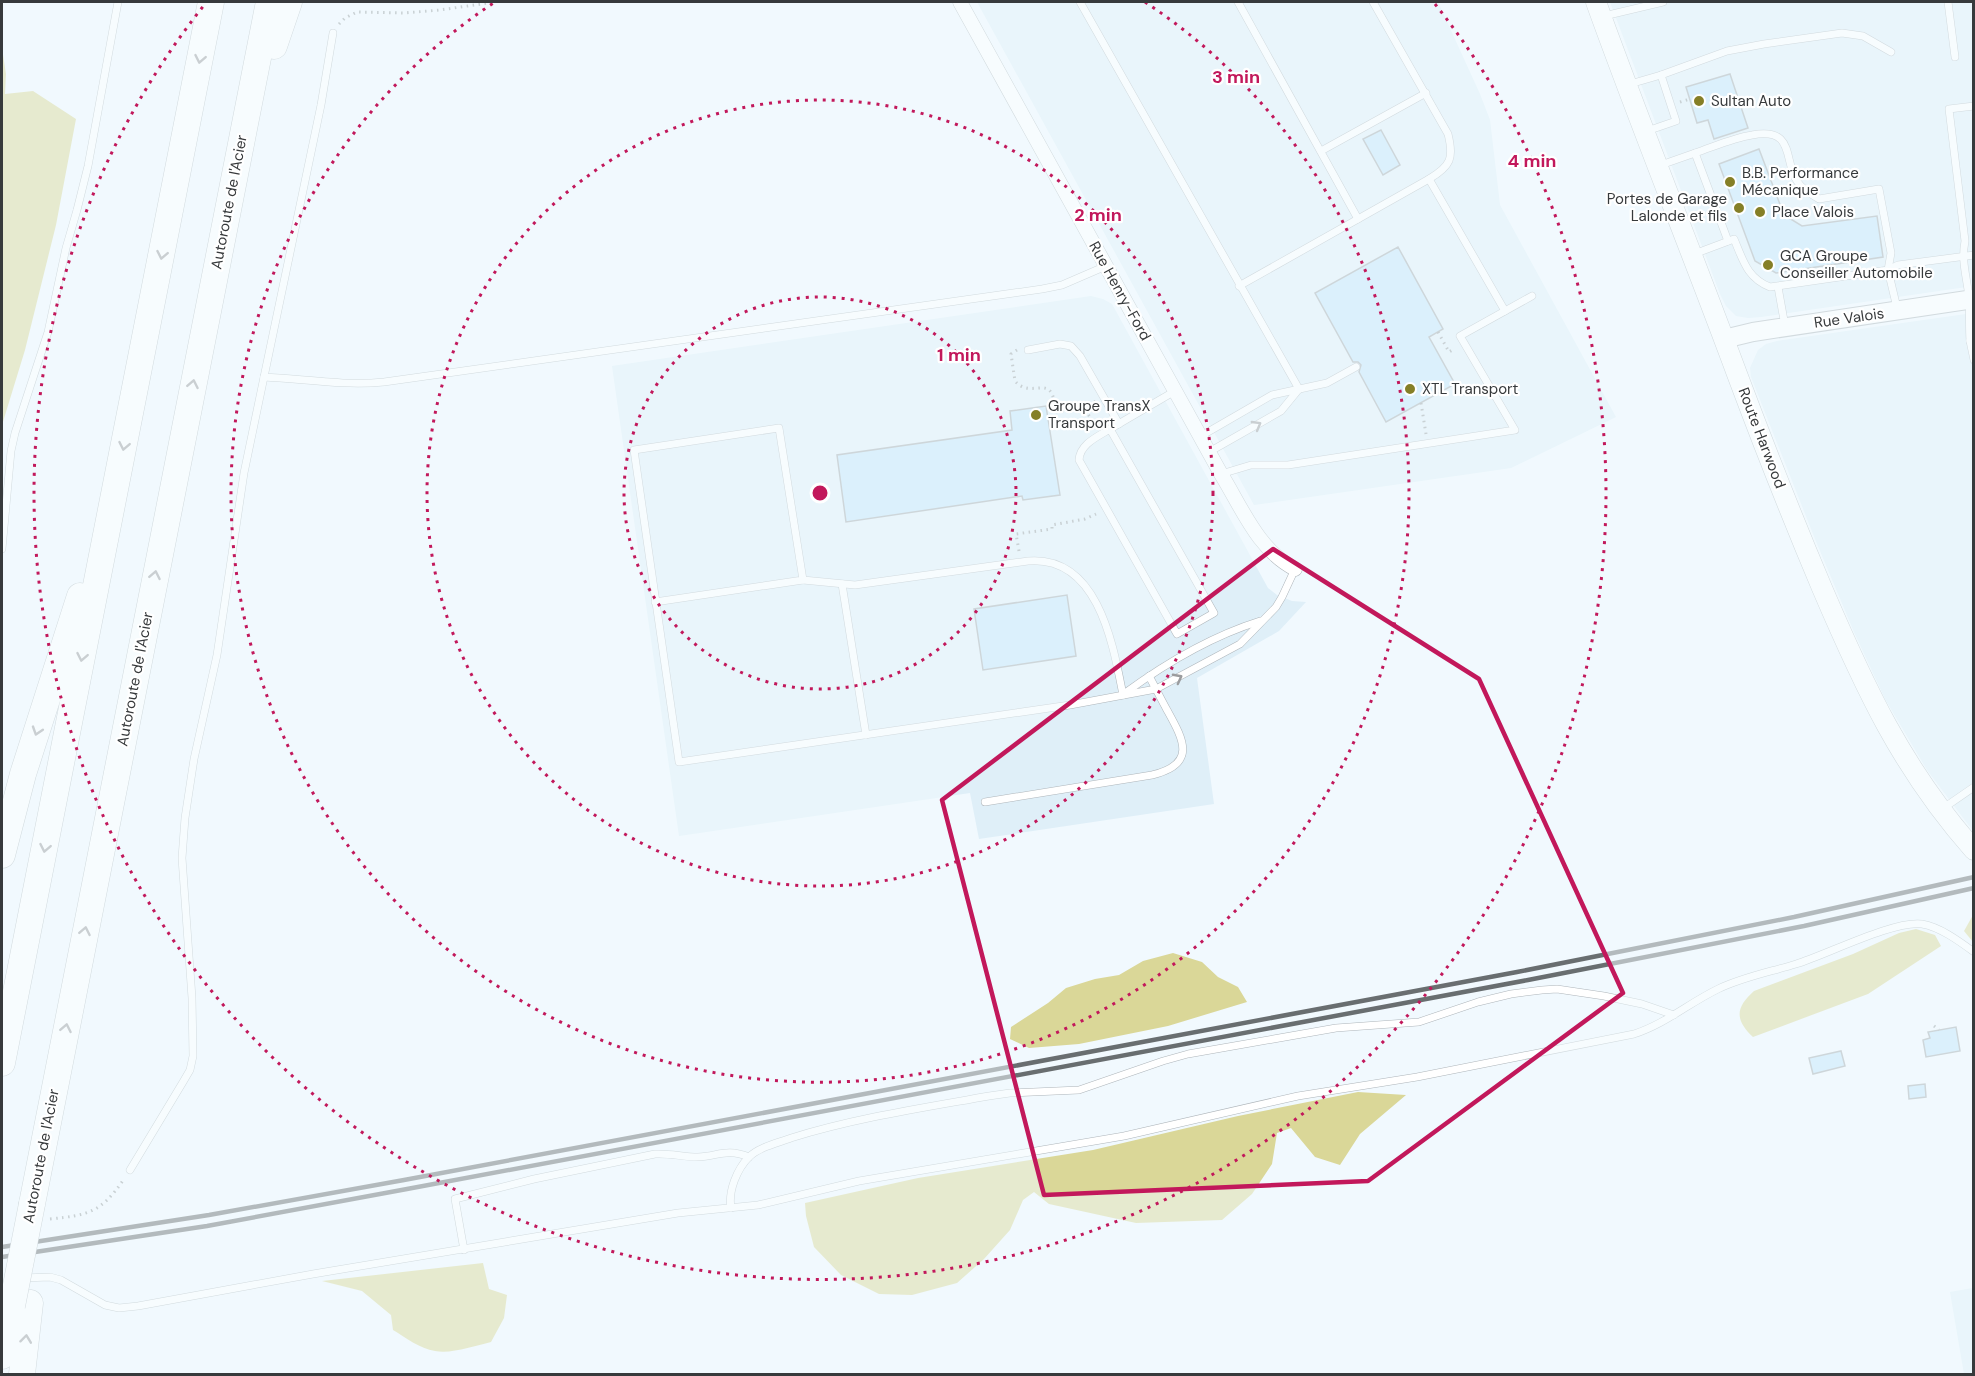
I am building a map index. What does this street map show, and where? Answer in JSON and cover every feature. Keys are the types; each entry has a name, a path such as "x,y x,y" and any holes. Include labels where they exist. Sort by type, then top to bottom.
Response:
{"highway":[{"path":"2,1063 211,2"},
{"name":"Autoroute de l'Acier","path":"2,1356 21,1305 41,1209 58,1068 269,2"},
{"path":"240,146 289,2"},
{"path":"2,855 23,774 118,476"},
{"path":"21,1305 22,1374"}],"main road":[{"name":"Route Harwood","path":"1599,9 1644,132 1804,545 1853,660 1891,736 1940,810 1974,850"}],"street":[{"name":"Rue Henry-Ford","path":"960,2 1221,474 1265,547 1279,560 1294,569"},
{"name":"Rue Valois","path":"1724,339 1785,327 1971,300"}],"lane":[{"path":"2,549 11,451 48,332 66,248 80,199 118,2"},
{"path":"1080,2 1299,389"},
{"path":"1238,2 1358,219"},
{"path":"1239,286 1429,179 1447,166 1451,157 1448,134 1373,2"},
{"path":"1599,9 1663,2"},
{"path":"1948,2 1955,57"},
{"path":"130,1170 186,1076 193,1056 192,998 182,858 194,759 217,656 244,473 314,139 333,33"},
{"path":"1627,85 1727,51 1842,33 1863,36 1891,52"},
{"path":"1644,132 1676,121 1660,75"},
{"path":"1321,151 1426,93"},
{"path":"1974,106 1949,109 1965,241 1962,256 1971,300 1968,320 1974,360"},
{"path":"1658,166 1750,135 1771,135 1786,146 1797,181 1819,199 1879,189 1891,253 1888,270 1897,311"},
{"path":"1695,153 1728,241"},
{"path":"1429,179 1505,311"},
{"path":"1692,255 1734,239 1748,272 1754,279 1763,284 1778,287 1888,270 1898,265 1974,255"},
{"path":"264,377 349,384 384,382 1042,289 1062,285 1106,266"},
{"path":"1778,287 1785,327"},
{"path":"1221,474 1251,465 1288,465 1515,430 1460,336 1532,296"},
{"path":"1024,350 1060,344 1071,346 1080,356 1119,424"},
{"path":"1201,436 1272,395 1328,383 1356,367"},
{"path":"1209,452 1281,411 1299,389"},
{"path":"1110,429 1214,614 1177,634 1081,466 1080,455 1094,438 1175,391"},
{"path":"803,580 779,428 634,450 680,762 1070,705 1156,689 1240,644 1282,597 1294,569"},
{"path":"655,602 803,580 855,585 1036,560 1056,563 1066,568 1085,588 1100,610 1112,640 1122,695"},
{"path":"842,584 866,735"},
{"path":"1122,695 1149,676 1230,630 1263,620"},
{"path":"985,802 1152,775 1170,769 1180,759 1183,745 1181,736 1149,676"},
{"path":"1940,810 1974,788"},
{"path":"11,1280 50,1277 62,1281 105,1305 119,1308 678,1213 758,1205 859,1181 1124,1137 1298,1096 1417,1077 1634,1034 1660,1024 1696,1000 1727,985 1797,964 1898,926 1920,924 1929,926 1952,937 1974,952"},
{"path":"731,1208 732,1187 749,1157 755,1152 785,1140 856,1120 1000,1094 1079,1090 1188,1054 1336,1028 1419,1022 1458,1008 1511,994 1557,989 1573,990 1642,1004 1674,1015"},
{"path":"464,1250 455,1199 534,1179 655,1154 701,1157 729,1152 749,1157"}],"path":[{"path":"333,33 345,18 357,12 404,13 495,2"},
{"path":"1438,332 1449,352 1454,350"},
{"path":"1024,350 1014,351 1011,354 1016,381 1027,388 1043,387 1052,391 1055,412"},
{"path":"1420,403 1424,422"},
{"path":"1047,412 1084,408 1097,429"},
{"path":"1021,562 1016,534 1052,529 1052,525 1084,519"},
{"path":"1934,1026 1939,1030"},
{"path":"41,1209 83,1215 95,1210 118,1188 130,1170"}],"highlighted area":[{"path":"1273,549 1479,679 1623,993 1368,1181 1044,1195 942,800"}],"shaded area":[{"path":"977,2 1438,2 1490,120 1500,205 1616,417 1511,468 1254,505"},
{"path":"1610,2 1973,2 1973,286 1761,317 1736,316 1726,306 1720,294"},
{"path":"2,48 6,74 5,94 33,91 76,119 56,225 25,350 2,425"},
{"path":"1091,296 1112,304 1268,588 1277,595 1292,601 1306,602 1279,631 1197,678 1214,804 979,839 970,793 679,836 612,366"},
{"path":"1973,313 1973,831 1927,770 1885,699 1815,539 1751,377 1750,368 1758,350 1766,344 1777,341"},
{"path":"1973,915 1973,942 1964,931"},
{"path":"1916,929 1935,935 1941,946 1868,994 1753,1037 1743,1025 1740,1019 1741,1009 1743,1003 1754,991 1853,954 1899,933"},
{"path":"1173,953 1202,962 1218,977 1238,987 1247,1002 1168,1026 1079,1044 1029,1048 1010,1039 1011,1027 1048,1003 1066,988 1095,979 1119,975 1143,961"},
{"path":"1358,1092 1406,1095 1360,1134 1340,1165 1315,1157 1291,1128 1277,1133 1272,1164 1252,1194 1222,1220 1136,1223 1049,1204 1034,1192 1023,1200 1010,1230 984,1259 957,1283 912,1295 879,1294 841,1275 814,1247 806,1216 805,1203 918,1178 1093,1150 1238,1116"},
{"path":"483,1263 489,1289 507,1295 504,1318 491,1342 449,1351 424,1348 393,1330 391,1315 362,1291 322,1281"},
{"path":"1973,1288 1973,1374 1964,1374 1950,1292"}],"building":[{"path":"1730,74 1748,128 1714,139 1708,120 1697,123 1686,87"},
{"path":"1381,130 1400,165 1383,175 1363,139"},
{"name":"Place Valois","path":"1759,149 1784,215 1802,226 1877,216 1883,257 1776,273 1755,261 1719,164"},
{"path":"1398,247 1443,329 1429,337 1455,384 1386,422 1359,372 1361,365 1353,362 1315,293"},
{"path":"1046,406 1060,495 1023,500 1022,496 846,522 837,455 1012,430 1010,411"},
{"path":"1067,595 1076,656 983,670 974,609"},
{"path":"1956,1027 1960,1051 1926,1057 1923,1040 1930,1038 1928,1032"},
{"path":"1841,1051 1845,1066 1813,1074 1809,1058"},
{"path":"1925,1084 1926,1097 1909,1099 1908,1086"}],"railway":[{"path":"2,1247 209,1215 404,1180 1517,972 1794,917 1974,877"},
{"path":"2,1257 207,1226 1528,980 1804,926 1974,888"}],"place":[{"name":"Sultan Auto","path":"1699,101"},
{"name":"B.B. Performance Mécanique","path":"1730,182"},
{"name":"Portes de Garage Lalonde et fils","path":"1739,208"},
{"name":"Place Valois","path":"1760,212"},
{"name":"GCA Groupe Conseiller Automobile","path":"1768,265"},
{"name":"XTL Transport","path":"1410,389"},
{"name":"Groupe TransX Transport","path":"1036,415"}]}
